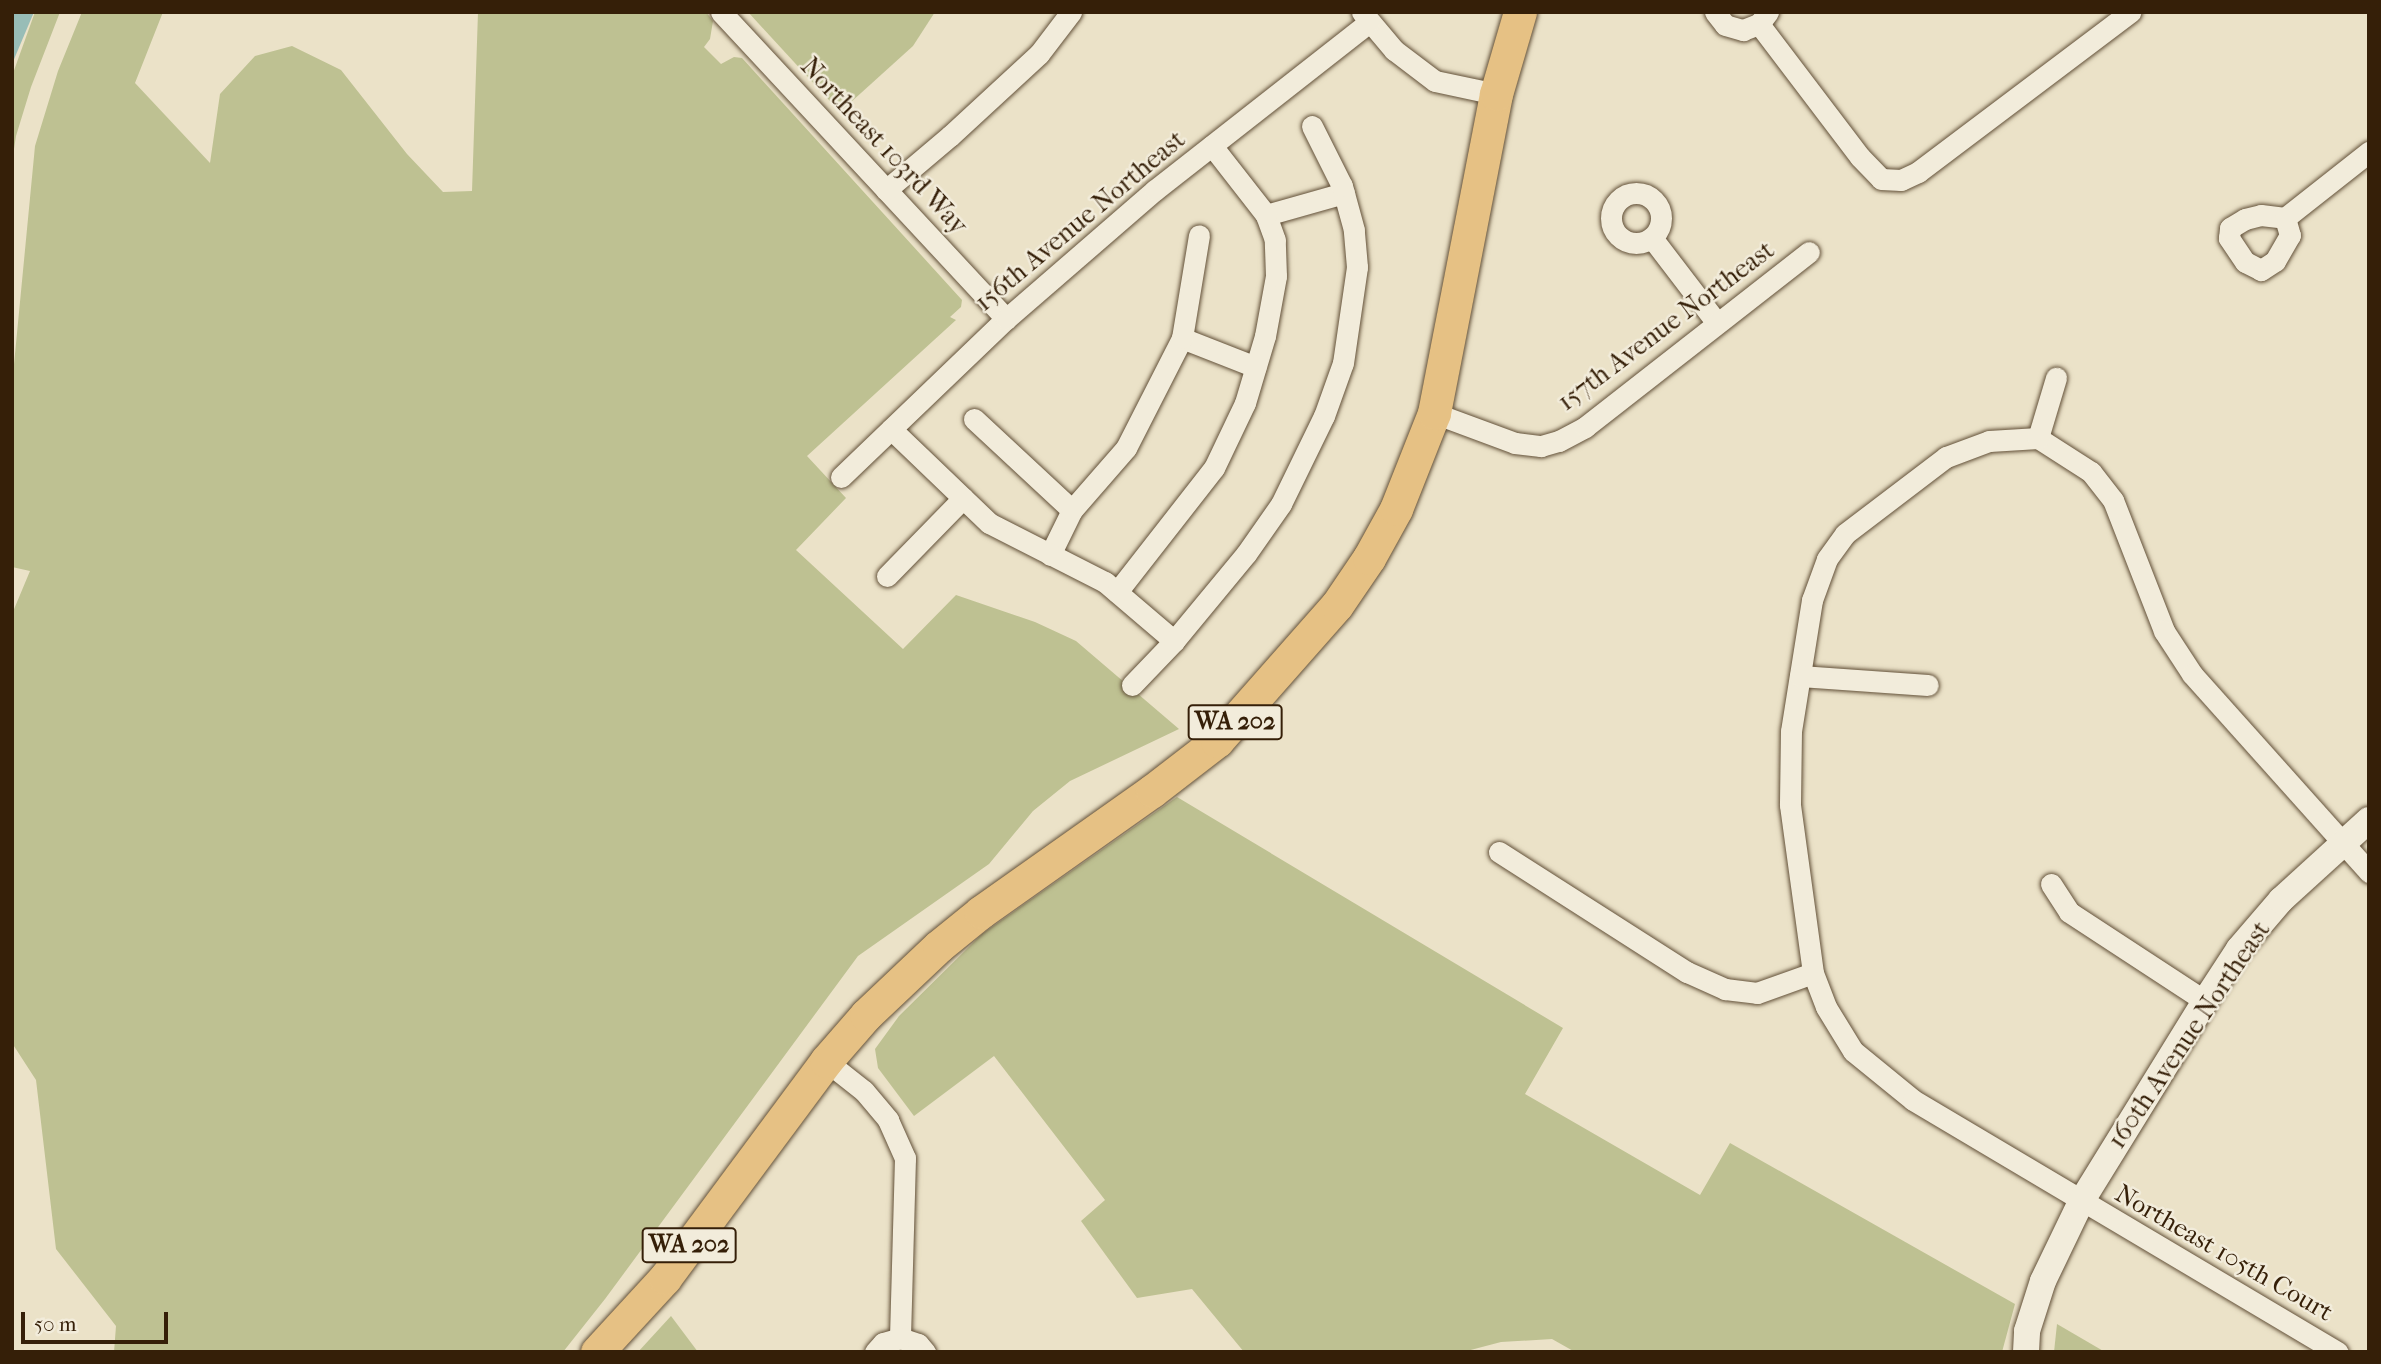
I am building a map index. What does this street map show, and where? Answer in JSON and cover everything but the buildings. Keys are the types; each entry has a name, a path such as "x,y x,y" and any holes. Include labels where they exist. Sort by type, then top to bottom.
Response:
{"main road":[{"name":"WA 202","path":"597,1352 666,1278 826,1061 866,1016 939,946 981,912 1152,791 1217,741 1337,605 1369,558 1395,509 1434,413 1496,94 1520,12"}],"street":[{"name":"Northeast 103rd Way","path":"721,12 1006,319"},
{"path":"886,190 950,136 1039,54 1071,12"},
{"path":"1714,12 1718,19 1734,29 1743,30 1764,18 1860,158 1881,179 1901,180 1918,172 2130,12"},
{"path":"1366,17 1394,50 1435,81 1496,94"},
{"name":"156th Avenue Northeast","path":"841,477 1006,319 1155,190 1212,146 1366,17"},
{"path":"1132,685 1174,641 1247,554 1281,504 1324,416 1343,363 1357,267 1354,230 1344,193 1312,126"},
{"path":"1117,592 1214,468 1245,403 1265,336 1276,276 1275,240 1266,215 1212,146"},
{"path":"2285,218 2351,163 2369,152"},
{"path":"1266,215 1344,193"},
{"path":"1050,555 1072,510 1126,449 1182,338 1199,235"},
{"path":"1652,238 1717,323"},
{"name":"157th Avenue Northeast","path":"1434,413 1515,443 1541,446 1559,441 1585,427 1809,252"},
{"path":"1182,338 1256,367"},
{"path":"2056,378 2038,438 2091,472 2113,500 2164,631 2192,674 2369,872"},
{"path":"974,419 1072,510"},
{"path":"891,429 989,523 1105,582 1174,641"},
{"name":"Northeast 105th Court","path":"2038,438 1989,441 1946,457 1845,534 1826,559 1812,600 1791,731 1790,805 1813,973 1826,1007 1853,1051 1913,1100 2338,1352"},
{"path":"887,576 963,498"},
{"path":"1800,676 1928,685"},
{"name":"160th Avenue Northeast","path":"2026,1352 2027,1331 2043,1281 2081,1202 2205,1001 2239,949 2281,900 2369,820"},
{"path":"1499,852 1687,972 1725,989 1757,993 1813,973"},
{"path":"2051,884 2069,912 2205,1001"},
{"path":"826,1061 864,1091 888,1120 905,1158 900,1338"},
{"path":"875,1352 883,1343 900,1338 918,1344 925,1352"}],"green space":[{"path":"35,12 60,12 31,87 16,136 12,162 12,76"},
{"path":"82,12 163,12 135,83 210,163 220,94 255,56 292,46 341,70 407,154 443,192 472,191 478,12 706,12 713,21 710,39 704,47 721,64 734,57 742,58 962,300 961,307 950,317 956,320 807,456 846,498 796,550 903,649 956,595 1035,622 1076,641 1179,729 1070,781 1033,811 989,864 858,956 563,1352 114,1352 116,1326 56,1249 36,1080 12,1043 12,614 30,571 12,567 12,385 35,146 58,71"},
{"path":"748,12 935,12 913,46 840,112"},
{"path":"1177,797 1563,1028 1525,1094 1700,1195 1730,1143 2015,1304 2002,1352 1575,1352 1552,1339 1501,1342 1463,1352 1244,1352 1192,1289 1137,1298 1081,1221 1105,1200 994,1056 914,1116 878,1068 875,1049 899,1016 982,934"},
{"path":"671,1316 698,1352 638,1352"},
{"path":"2057,1324 2105,1352 2054,1352"}],"water":[{"path":"12,12 34,12 12,64"}]}
